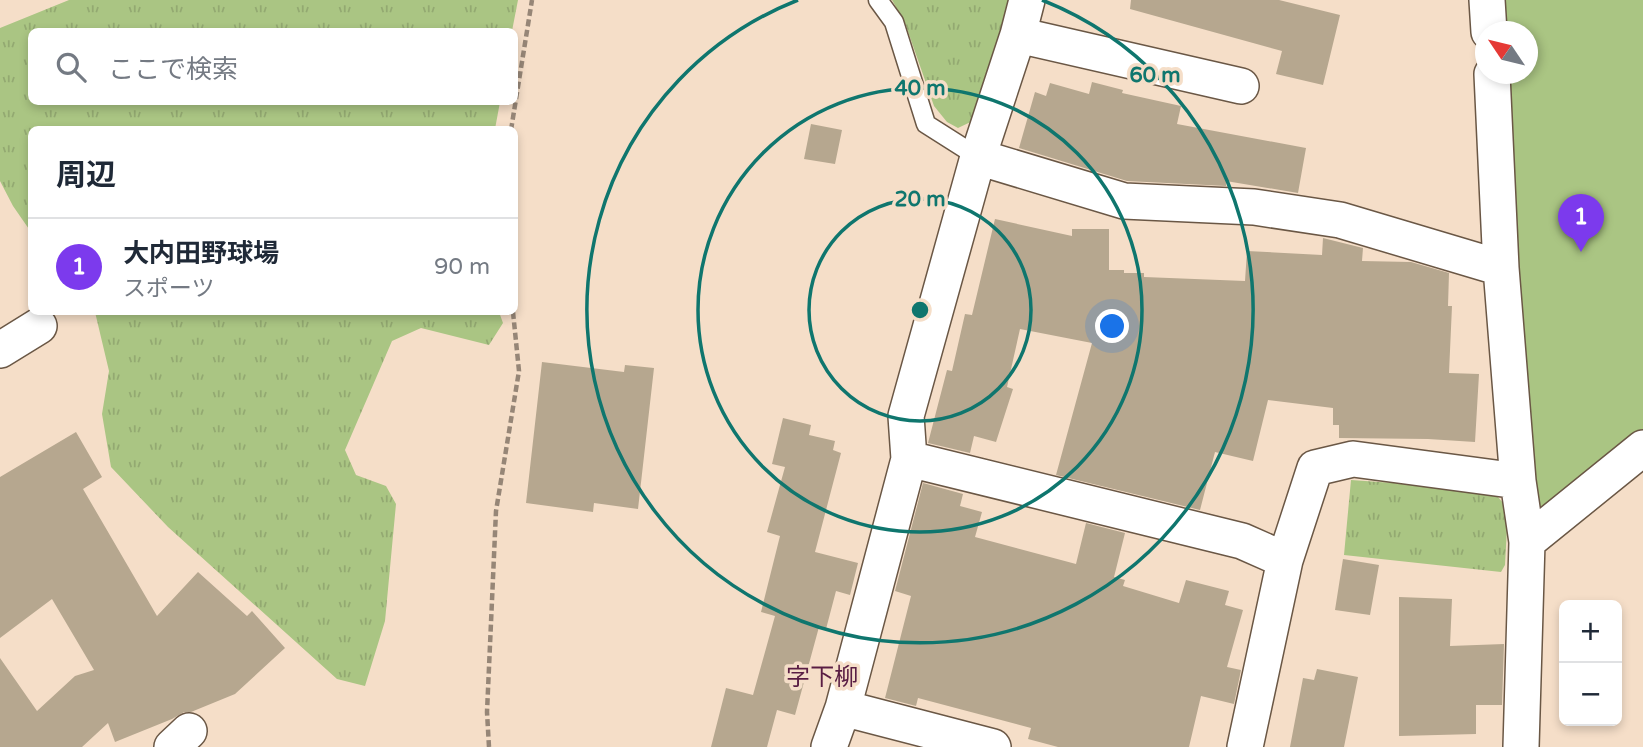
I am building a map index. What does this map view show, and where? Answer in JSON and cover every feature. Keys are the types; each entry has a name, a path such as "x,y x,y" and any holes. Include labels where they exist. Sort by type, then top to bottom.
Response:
{"street":[{"path":"829,747 843,708 909,459 906,416 978,157 1027,0"},
{"path":"1487,0 1488,21"},
{"path":"1018,35 1241,86"},
{"path":"1492,84 1501,268 1518,481 1527,542 1521,747"},
{"path":"978,157 1124,201 1254,207 1340,220 1501,268"},
{"path":"0,350 39,326"},
{"path":"1527,542 1643,448"},
{"path":"909,459 1242,541 1285,560"},
{"path":"1245,747 1285,560 1315,468 1353,460 1518,481"},
{"path":"843,708 993,747"}],"lane":[{"path":"878,0 894,22 926,124 978,157"}],"path":[{"path":"518,87 532,0"},
{"path":"512,126 515,105"},
{"path":"489,747 487,712 496,511 519,372 513,315"}],"green space":[{"path":"69,0 518,0 513,28 28,28 28,105 499,105 496,126 28,126 28,228 0,181 0,28"},
{"path":"892,0 1011,0 981,117 958,128 947,122 934,106 905,23"},
{"path":"1504,0 1643,0 1643,431 1540,519 1529,445 1509,84 1538,84 1538,21 1505,21"},
{"path":"96,315 500,315 503,323 489,345 421,328 392,341 345,450 356,475 386,486 396,504 385,621 365,686 337,679 168,527 111,467 102,414 109,371"},
{"path":"1351,480 1478,489 1498,497 1508,509 1505,565 1501,572 1344,555"}],"building":[{"path":"1131,0 1279,0 1340,15 1323,85 1276,74 1282,51 1130,9"},
{"path":"1092,82 1123,90 1122,93 1181,106 1177,124 1306,148 1298,193 1226,181 1226,186 1127,181 1019,148 1035,92 1046,96 1050,83 1089,94"},
{"path":"811,124 842,130 835,164 804,159"},
{"path":"995,219 1072,236 1072,229 1109,229 1109,270 1144,273 1144,277 1245,281 1247,251 1322,255 1323,238 1363,248 1362,261 1411,262 1449,273 1448,306 1452,306 1449,373 1479,374 1475,442 1339,438 1339,425 1333,425 1333,408 1268,400 1253,461 1215,452 1200,510 1056,475 1092,343 1020,329 1007,387 1013,389 996,442 974,436 970,453 928,443 947,370 952,371 965,314 972,315"},
{"path":"542,362 624,372 625,365 654,368 638,509 594,503 593,512 526,503"},
{"path":"783,418 811,425 809,435 835,441 833,450 841,453 815,552 858,563 850,595 836,591 826,629 819,627 795,715 777,710 767,747 711,747 726,688 753,695 775,616 761,612 780,536 767,532 785,467 772,464"},
{"path":"76,432 102,477 83,489 157,616 198,572 247,616 252,611 285,648 235,694 191,712 184,712 115,742 108,723 82,747 0,747 0,658 37,711 75,676 94,670 52,599 0,638 0,477"},
{"path":"923,483 963,494 960,506 982,512 975,537 1076,564 1086,523 1125,533 1114,577 1125,580 1123,586 1179,603 1186,580 1229,591 1225,605 1243,610 1227,667 1241,670 1234,704 1201,696 1189,747 1058,747 1028,739 1031,728 918,698 916,706 885,698 911,596 895,591"},
{"path":"1343,559 1379,565 1370,615 1335,610"},
{"path":"1399,597 1452,599 1450,646 1504,644 1502,705 1476,705 1476,734 1399,736"},
{"path":"1317,669 1358,677 1344,747 1290,747 1303,678 1314,680"}],"place":[{"name":"大内田野球場","path":"1581,252"}],"district":[{"name":"字下柳","path":"822,677"}]}
